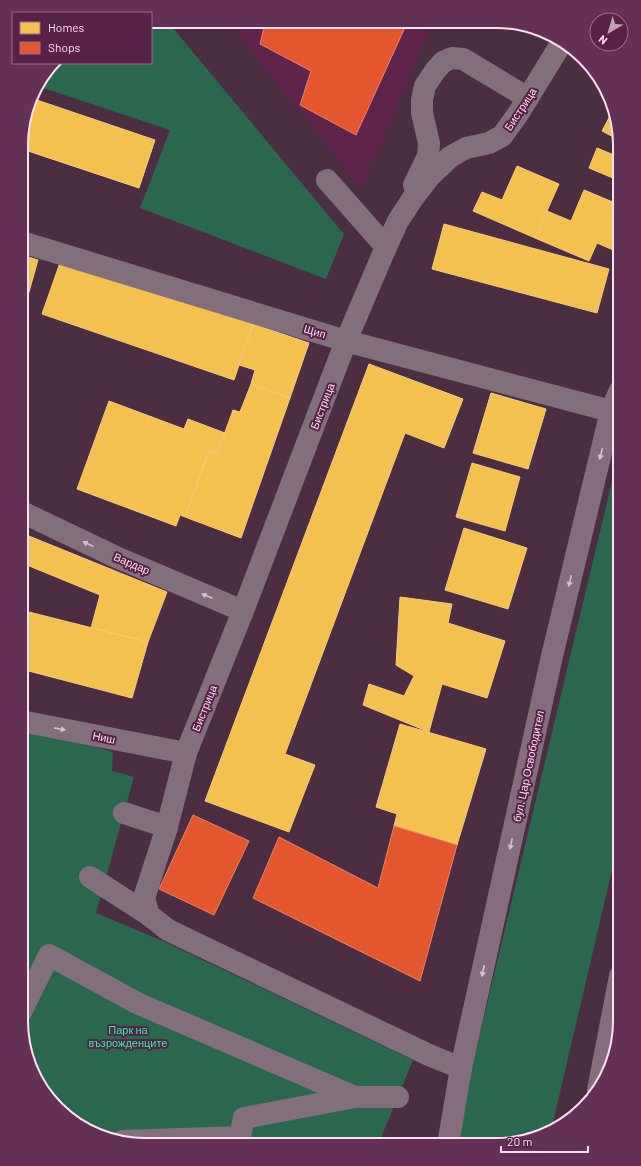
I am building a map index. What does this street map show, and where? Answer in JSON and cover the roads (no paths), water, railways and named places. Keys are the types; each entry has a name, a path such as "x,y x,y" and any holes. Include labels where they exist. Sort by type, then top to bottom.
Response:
{"main road":[{"name":"бул. Цар Освободител","path":"449,1138 461,1068 552,656 613,407"},
{"path":"602,1072 613,1012"}],"street":[{"name":"Бистрица","path":"149,915 144,898 167,827 186,754 243,611 346,341 398,221 430,176 450,157 466,148 489,144 502,136 518,114 559,47"},
{"path":"398,221 428,156 429,143 422,113 422,100 425,86 443,62 452,58 463,59 528,98"},
{"path":"327,180 386,248"},
{"name":"Щип","path":"28,244 346,341 611,412"},
{"name":"Вардар","path":"28,515 116,557 243,611"},
{"name":"Ниш","path":"28,722 186,754"},
{"path":"124,813 167,827"},
{"path":"90,877 149,915 168,930 461,1068"},
{"path":"28,997 48,955 137,1004 355,1097"},
{"path":"210,1138 240,1137 244,1122 355,1097 398,1097"}],"park label":[{"name":"Парк на възрожденците","path":"128,1035"}]}
